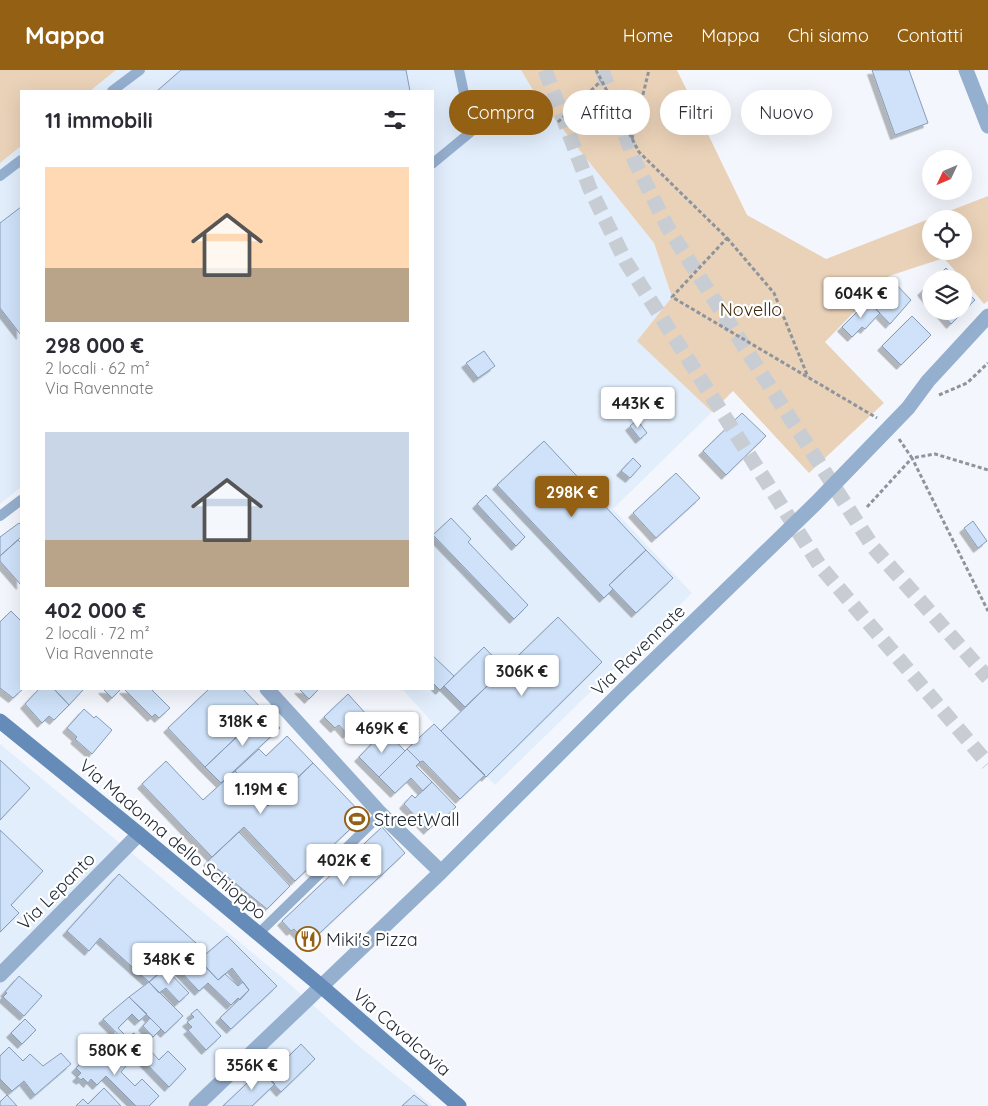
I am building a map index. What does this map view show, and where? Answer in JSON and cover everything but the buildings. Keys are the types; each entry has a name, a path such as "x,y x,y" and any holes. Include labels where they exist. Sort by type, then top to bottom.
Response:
{"street":[{"path":"966,70 988,126"},
{"name":"Via Ravennate","path":"196,1106 441,872 623,690 816,503 908,408 928,381 988,316"},
{"path":"268,690 381,814 441,872"},
{"name":"Via Madonna dello Schioppo","path":"0,721 321,986"},
{"name":"Via Lepanto","path":"0,975 139,834"},
{"name":"Via Cavalcavia","path":"321,986 459,1106"}],"lane":[{"path":"113,90 140,70"},
{"path":"434,162 472,131 458,70"},
{"path":"0,176 20,161"},
{"path":"0,516 20,501"},
{"path":"258,934 381,814"}],"path":[{"path":"596,70 639,152 726,238 774,293 808,377"},
{"path":"632,139 649,70"},
{"path":"558,122 601,81"},
{"path":"726,238 672,297 890,426 912,458 988,612"},
{"path":"908,408 966,383 988,362"},
{"path":"867,507 912,458 935,454 988,470"}],"shaded area":[{"path":"116,70 521,70 533,90 449,90 449,135 553,135 553,117 563,129 563,135 567,135 654,243 672,297 638,341 712,412 613,509 692,593 495,785 403,690 434,690 434,90 91,90"},
{"path":"20,147 20,488 0,504 0,163"},
{"path":"0,744 284,979 354,1042 433,1106 0,1106"}],"green space":[{"path":"0,70 116,70 91,90 20,90 20,147 0,163"},
{"name":"Novello","path":"521,70 677,70 687,90 660,90 660,135 708,135 747,215 826,259 922,222 922,260 938,260 889,276 825,342 884,403 809,473 733,391 712,412 637,341 672,297 654,243 567,135 650,135 650,90 563,90 563,129 553,117 553,90 533,90"},
{"name":"Novello","path":"988,196 988,301 984,304 972,290 972,270 954,270 946,260 972,260 972,210 952,210"}],"tunnel":[{"path":"545,70 590,189 626,262 820,566 988,764"},
{"path":"602,70 635,162 668,228 873,547 988,678"}],"place":[{"name":"StreetWall","path":"357,819"},
{"name":"Miki's Pizza","path":"308,939"}]}
